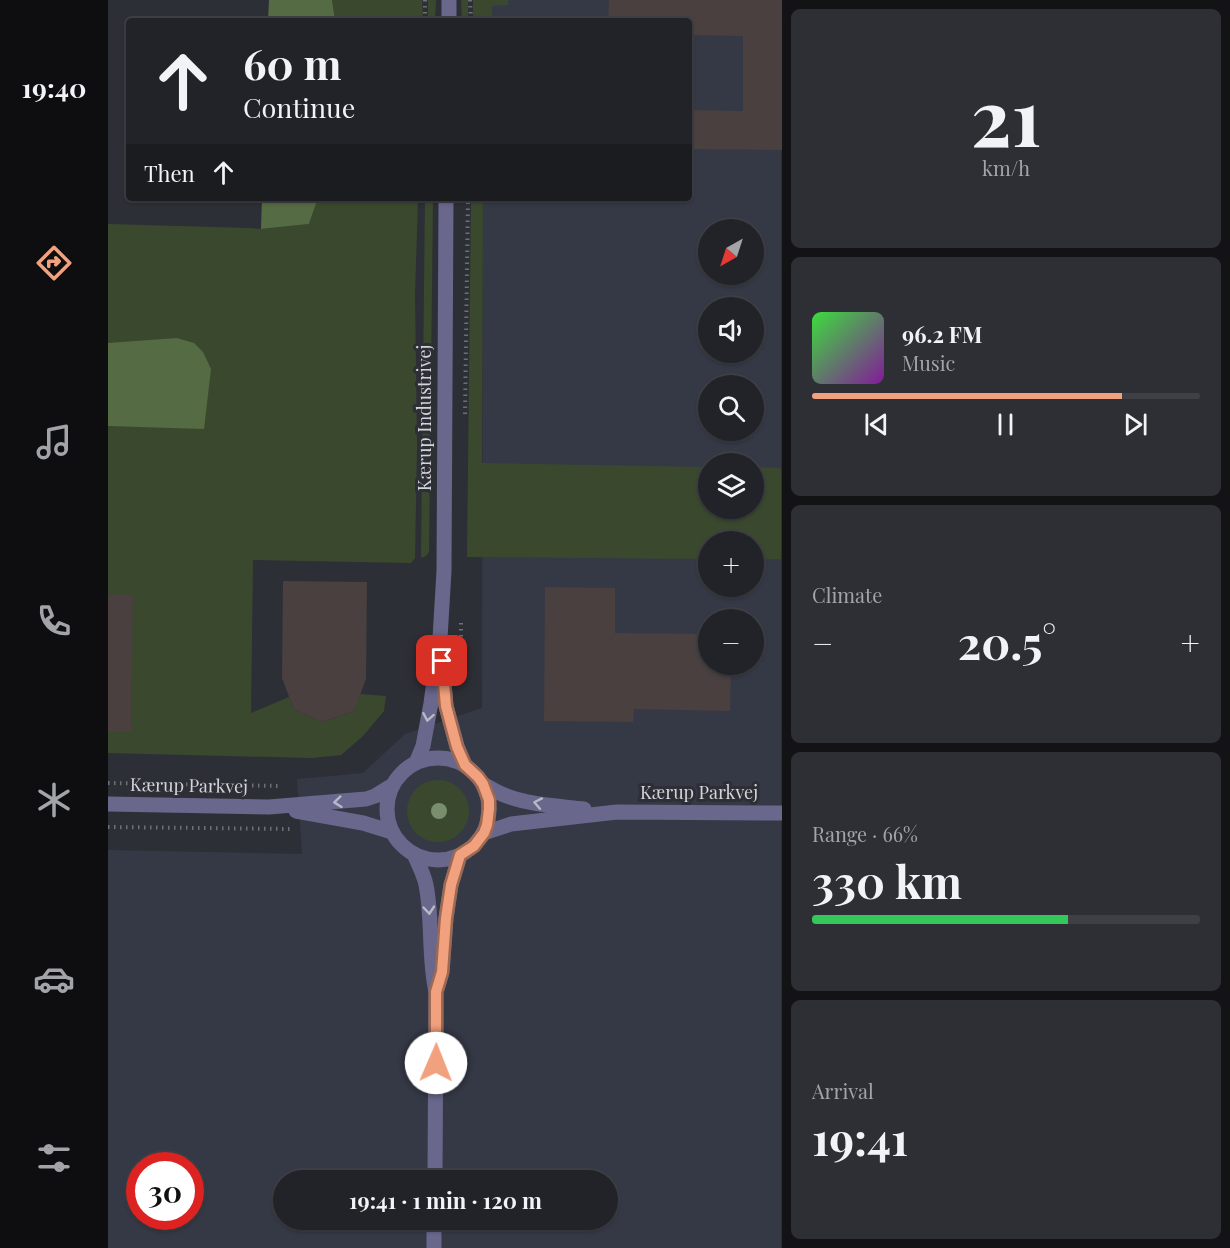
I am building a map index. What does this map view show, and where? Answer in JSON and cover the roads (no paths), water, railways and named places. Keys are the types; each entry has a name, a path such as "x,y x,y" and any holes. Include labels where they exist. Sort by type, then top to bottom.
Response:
{"street":[{"path":"449,0 449,18"},
{"name":"Kærup Industrivej","path":"416,762 423,746 440,638 444,571 446,201"},
{"name":"Kærup Industrivej","path":"440,638 446,706 457,747 465,765"},
{"path":"441,758 465,765 483,784 489,800 484,833 474,846 453,858 429,860 414,854 401,845 389,825 387,809 389,793 393,785 402,772 416,762 441,758"},
{"name":"Kærup Parkvej","path":"483,784 514,798 544,804 617,812 782,813"},
{"name":"Kærup Parkvej","path":"108,804 270,807 366,799 393,785"},
{"name":"Kærup Parkvej","path":"270,807 330,816 392,832"},
{"name":"Kærup Parkvej","path":"484,833 511,824 617,812"},
{"path":"414,854 426,884 432,972 436,992 435,1170"},
{"path":"436,992 442,972 451,885 460,855"},
{"path":"434,1230 434,1248"}]}
